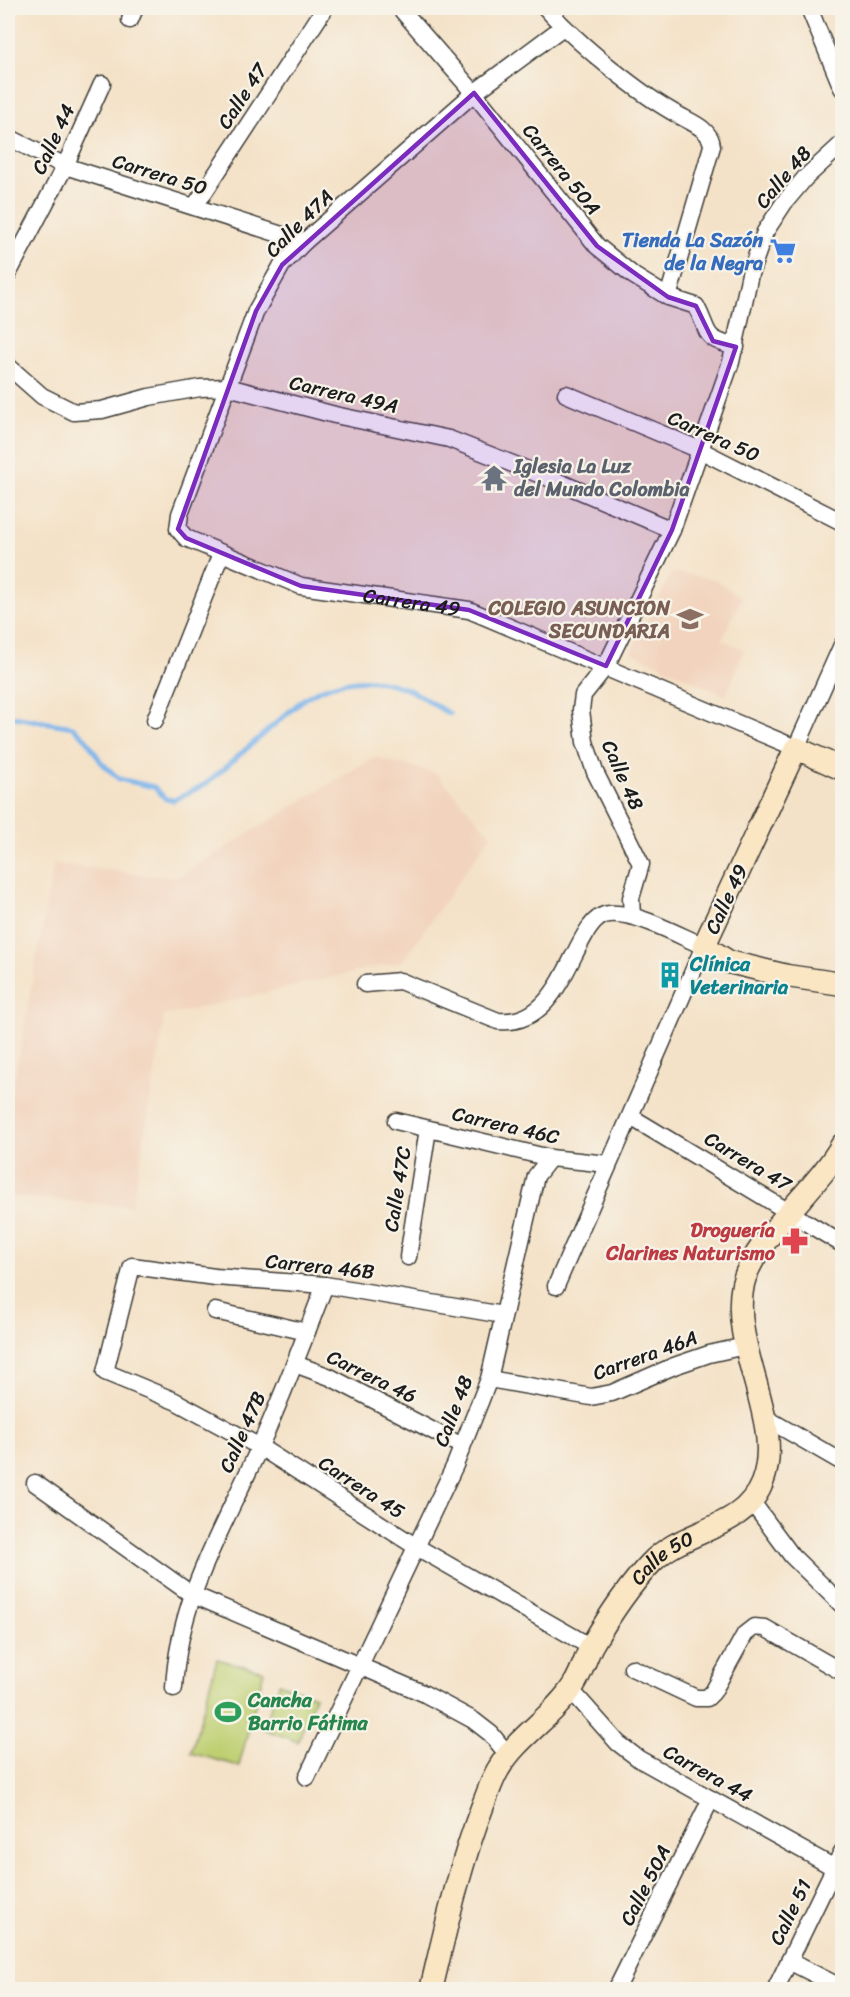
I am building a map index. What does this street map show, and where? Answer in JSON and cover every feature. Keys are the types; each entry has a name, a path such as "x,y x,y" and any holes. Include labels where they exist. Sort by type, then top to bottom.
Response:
{"street":[{"name":"Calle 47","path":"195,206 325,8"},
{"name":"Carrera 50A","path":"400,8 474,93 597,246 634,276 668,297 696,306 705,331 713,341 736,347"},
{"path":"546,8 563,27 664,107 695,124 711,139 712,146 668,297"},
{"path":"809,8 843,88"},
{"name":"Calle 47A","path":"178,529 180,514 265,293 282,265 304,242 474,93 563,27"},
{"name":"Calle 44","path":"8,274 65,166 102,84"},
{"name":"Carrera 50","path":"8,137 65,166 304,242"},
{"name":"Calle 48","path":"632,916 631,898 641,864 640,856 595,772 585,742 580,710 583,695 606,666 672,530 736,347 750,274 765,232 791,195 843,144"},
{"name":"Carrera 49A","path":"8,366 42,396 74,412 102,410 149,397 200,388 228,387 449,439 560,482 672,530"},
{"name":"Carrera 50","path":"566,394 700,450 843,522"},
{"name":"Carrera 49","path":"178,529 186,538 301,586 469,610 606,666 843,769"},
{"path":"155,720 221,554"},
{"name":"Calle 49","path":"556,1286 704,946 843,645"},
{"path":"365,984 400,981 498,1021 513,1022 528,1016 549,999 591,923 608,913 632,916 704,946 729,962 787,976 843,984"},
{"name":"Carrera 47","path":"631,1117 843,1244"},
{"name":"Carrera 46C","path":"396,1121 549,1158 608,1164"},
{"name":"Calle 47C","path":"408,1257 428,1129"},
{"name":"Calle 50","path":"431,1989 457,1885 476,1824 498,1769 508,1755 554,1711 571,1690 584,1669 591,1647 632,1582 659,1554 688,1537 734,1519 752,1502 763,1481 767,1455 764,1417 745,1346 741,1313 743,1284 753,1260 843,1146"},
{"name":"Calle 48","path":"307,1777 462,1446 489,1379 536,1176 549,1158"},
{"name":"Carrera 46B","path":"105,1372 132,1266 215,1277 325,1285 503,1315"},
{"name":"Calle 47B","path":"174,1688 176,1653 191,1594 260,1447 325,1285"},
{"path":"215,1311 307,1332"},
{"name":"Carrera 46A","path":"489,1379 591,1396 612,1393 709,1354 745,1346"},
{"name":"Carrera 46","path":"295,1364 330,1377 462,1446"},
{"name":"Carrera 45","path":"105,1372 175,1401 260,1447 415,1546 591,1647"},
{"path":"764,1417 843,1462"},
{"path":"35,1483 191,1594 423,1693 473,1720 491,1734 508,1755"},
{"path":"752,1502 792,1556 843,1605"},
{"path":"632,1668 696,1698 707,1698 713,1692 746,1634 754,1627 765,1628 843,1672"},
{"name":"Carrera 44","path":"571,1690 618,1743 639,1759 711,1799 840,1864"},
{"name":"Calle 50A","path":"616,1989 711,1799"},
{"name":"Calle 51","path":"775,1989 840,1864"},
{"path":"789,1961 843,1988"}],"highlighted area":[{"path":"474,93 597,246 668,297 696,306 713,341 736,347 672,530 606,666 469,610 301,586 186,538 178,529 256,311 282,265"}],"shaded area":[{"name":"COLEGIO ASUNCION SECUNDARIA","path":"672,572 714,579 742,598 722,640 744,649 726,696 631,652"},
{"path":"374,757 436,773 491,835 403,961 165,1016 132,1207 8,1196 8,1114 54,864 176,878"}],"green space":[{"name":"Cancha Barrio Fátima","path":"217,1659 264,1671 239,1766 191,1753"},
{"path":"279,1683 315,1696 298,1742 263,1729"}],"waterway":[{"path":"8,716 73,727 87,740 101,762 119,779 154,787 166,799 174,800 206,784 305,698 330,686 356,681 396,685 414,692 450,714"}],"place":[{"name":"Tienda La Sazón de la Negra","path":"783,251"},
{"name":"Iglesia La Luz del Mundo Colombia","path":"494,478"},
{"name":"COLEGIO ASUNCION SECUNDARIA","path":"690,619"},
{"name":"Clínica Veterinaria","path":"670,975"},
{"name":"Droguería Clarines Naturismo","path":"795,1241"},
{"name":"Cancha Barrio Fátima","path":"228,1712"}]}
